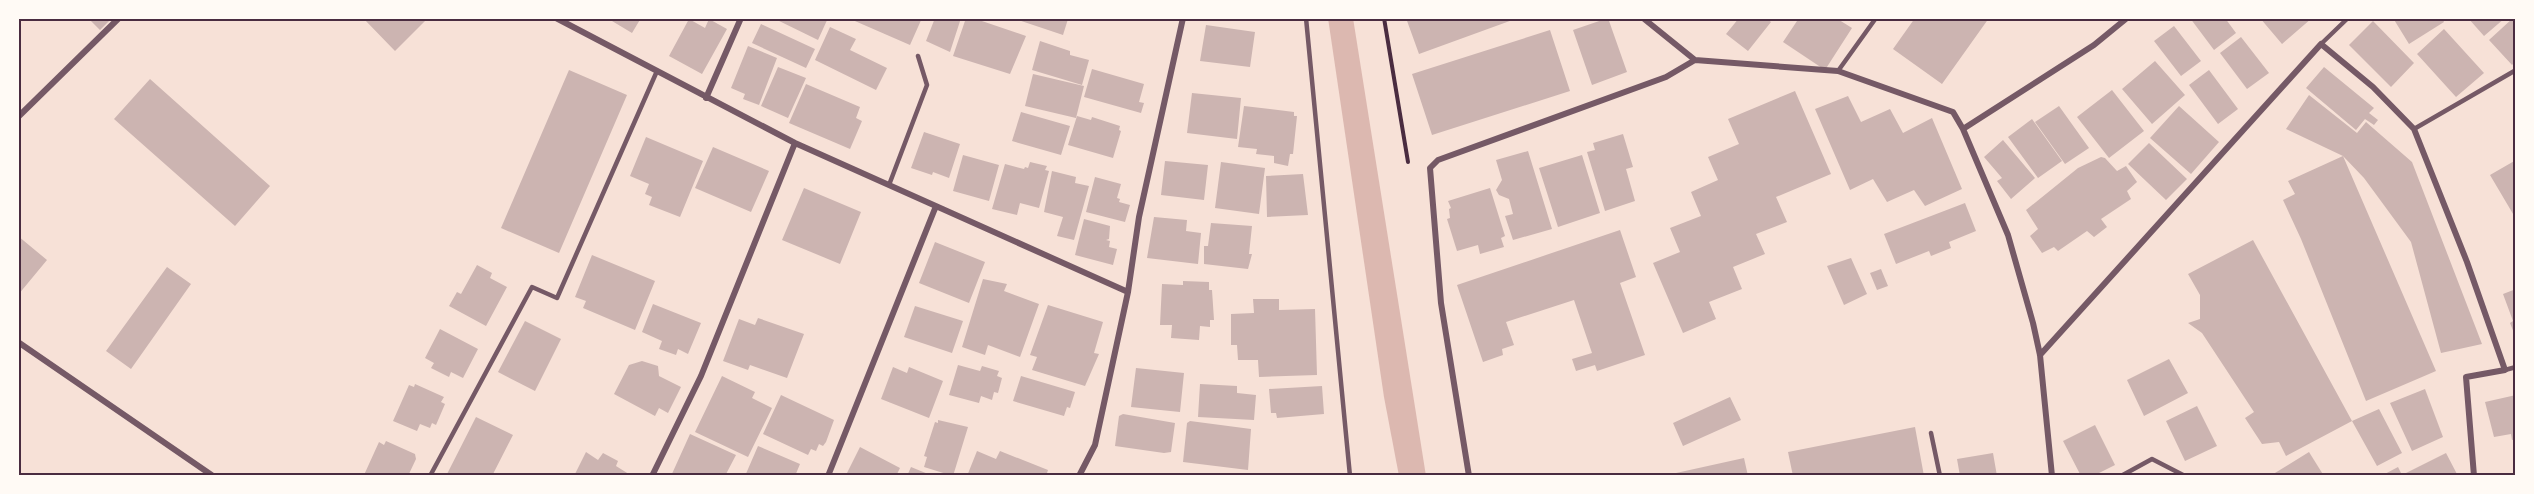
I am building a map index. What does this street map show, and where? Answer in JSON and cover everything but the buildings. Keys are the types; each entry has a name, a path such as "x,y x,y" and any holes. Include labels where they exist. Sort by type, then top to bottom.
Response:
{"street":[{"path":"18,117 119,18"},
{"path":"556,18 795,143 1128,292"},
{"path":"706,98 741,18"},
{"path":"1079,476 1095,445 1128,292 1139,217 1183,18"},
{"path":"1643,18 1695,60 1838,71 1953,112 1963,129 2008,235 2040,354 2052,476"},
{"path":"1963,129 2094,45 2127,18"},
{"path":"2040,354 2321,44 2373,87 2414,129 2467,262 2505,370 2466,377 2474,476"},
{"path":"1469,476 1441,303 1431,168 1438,160 1666,77 1695,60"},
{"path":"652,476 701,376 795,143"},
{"path":"828,476 936,206"},
{"path":"18,342 213,476"}],"lane":[{"path":"1306,18 1350,476"},
{"path":"1838,71 1876,18"},
{"path":"2321,44 2348,18"},
{"path":"889,185 927,85 918,56"},
{"path":"2414,129 2516,70"},
{"path":"430,476 532,287 556,298 657,71"},
{"path":"2505,370 2516,367"},
{"path":"1931,433 1940,476"},
{"path":"2121,476 2152,459 2185,476"}],"shaded area":[{"path":"1328,18 1353,18 1426,476 1399,476 1384,397"}]}
